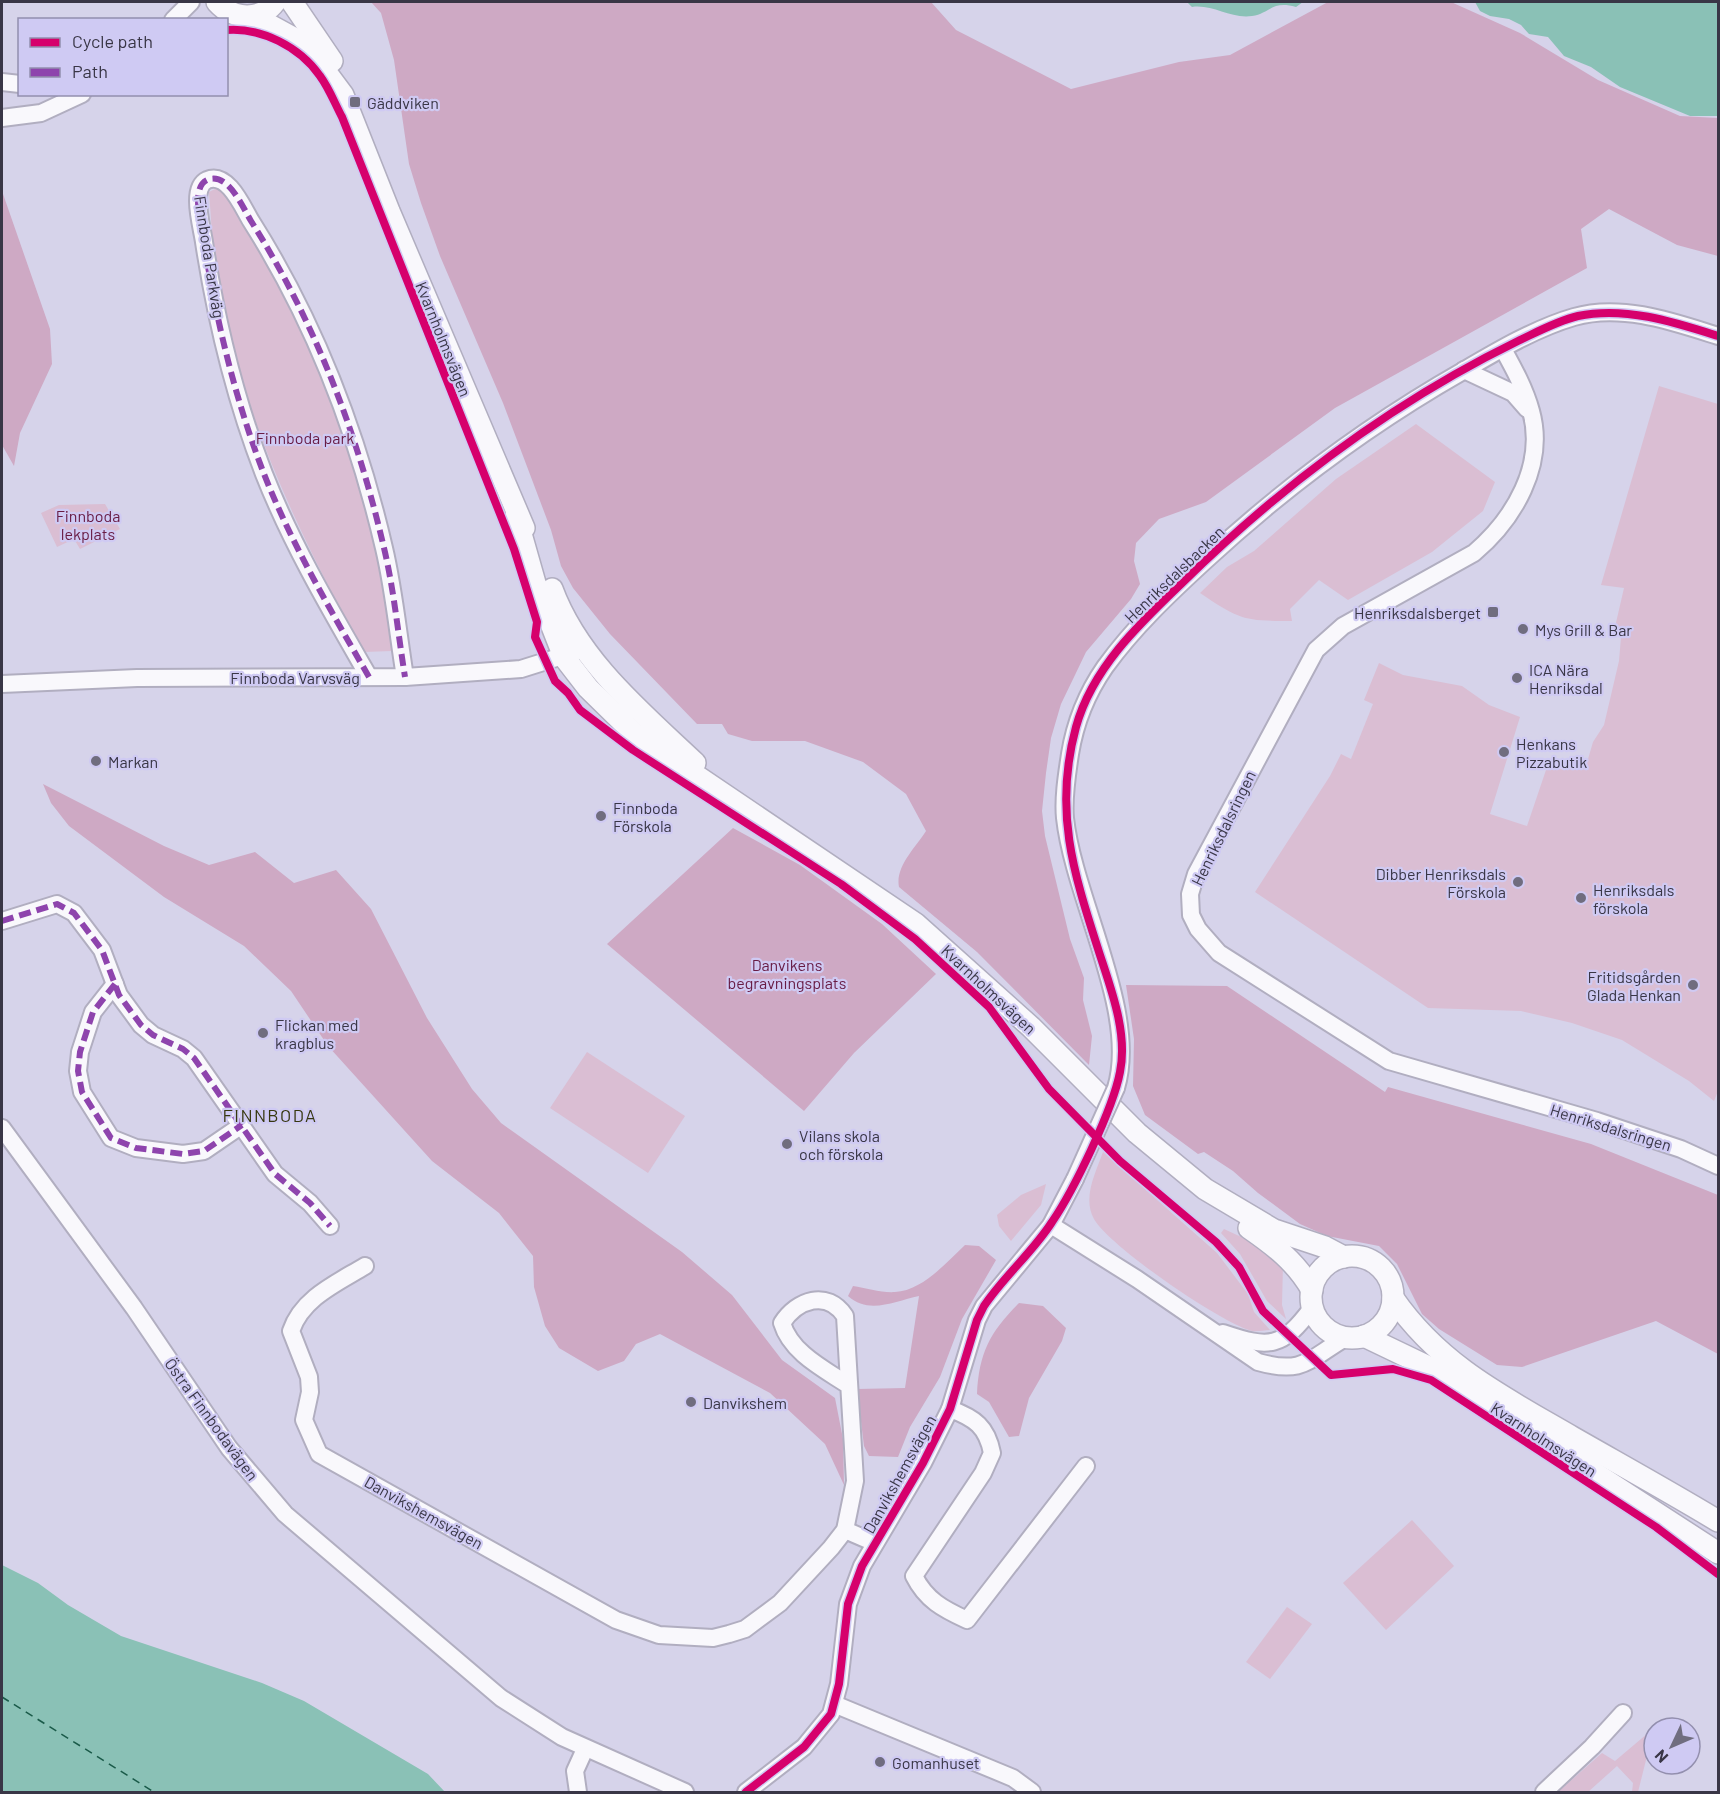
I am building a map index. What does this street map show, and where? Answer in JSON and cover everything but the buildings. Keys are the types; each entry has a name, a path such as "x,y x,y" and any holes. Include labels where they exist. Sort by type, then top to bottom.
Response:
{"street":[{"path":"175,18 191,2"},
{"name":"Kvarnholmsvägen","path":"217,2 234,17 297,40 311,52 343,95"},
{"path":"234,17 270,8 276,2"},
{"name":"Kvarnholmsvägen","path":"292,2 328,53 340,77 343,95 516,516 529,566 564,657 588,688 636,735 916,924 1031,1027 1137,1133 1226,1204 1244,1224 1287,1256 1302,1272 1318,1321 1329,1331 1355,1337 1438,1372 1719,1553"},
{"path":"2,82 18,84"},
{"path":"2,118 41,113 78,96"},
{"name":"Finnboda Parkväg","path":"369,677 295,542 265,476 242,406 212,293 200,214 198,192 202,184 211,179 218,179 227,185 260,235 299,307 327,366 354,436 370,489 385,552 405,677"},
{"path":"1503,349 1574,317 1598,313 1644,315 1719,336"},
{"name":"Henriksdalsbacken","path":"1075,1179 1116,1088 1121,1070 1120,1027 1076,873 1065,816 1070,753 1086,698 1103,669 1133,632 1248,522 1329,457 1407,403 1503,349"},
{"name":"Henriksdalsringen","path":"1503,349 1523,387 1532,414 1534,448 1529,475 1514,509 1490,539 1474,553 1343,626 1316,650 1196,874 1190,894 1191,915 1206,940 1235,965 1389,1061 1597,1121 1681,1149 1719,1166"},
{"path":"1464,370 1513,393 1532,414"},
{"name":"Kvarnholmsvägen","path":"516,516 534,546 562,613 584,648 640,711 732,798"},
{"name":"Finnboda Varvsväg","path":"2,684 128,678 405,677 510,670 564,657 584,648"},
{"path":"2,921 57,904 74,913 102,951 128,1010 153,1035 183,1049 194,1058 276,1174 310,1203 330,1226"},
{"path":"116,984 93,1012 80,1052 78,1071 81,1092 111,1138 136,1148 183,1154 204,1151 242,1125"},
{"name":"Östra Finnbodavägen","path":"2,1128 134,1308 229,1448 285,1514 501,1698 536,1722 585,1749 685,1792"},
{"name":"Danvikshemsvägen","path":"834,1704 839,1684 848,1604 862,1566 924,1463 950,1409 974,1330 984,1306 1051,1225 1075,1179"},
{"name":"Kvarnholmsvägen","path":"1226,1204 1274,1230 1325,1247 1344,1257 1369,1260 1382,1270 1390,1283 1393,1298 1419,1334 1431,1346 1483,1384 1719,1521"},
{"path":"1051,1225 1211,1329 1243,1354 1275,1367 1302,1366 1355,1337 1377,1330 1385,1322 1393,1298"},
{"path":"1211,1329 1251,1343 1277,1343 1289,1336 1312,1299 1318,1275 1325,1267 1344,1257"},
{"name":"Danvikshemsvägen","path":"365,1266 325,1289 305,1307 294,1321 291,1331 309,1377 310,1392 304,1420 319,1454 616,1620 659,1635 713,1638 745,1629 769,1612 797,1586 845,1530 855,1481 845,1316 828,1299 814,1301 797,1308 782,1323 785,1333 794,1345 814,1363 848,1384"},
{"path":"950,1409 966,1415 982,1426 992,1453 982,1473 914,1576 920,1588 938,1607 967,1620 1086,1466"},
{"name":"Danvikshemsvägen","path":"845,1530 875,1543"},
{"path":"746,1792 812,1740 831,1714 834,1704 993,1769 1013,1778 1032,1792"},
{"path":"1544,1792 1592,1747 1623,1713"},
{"path":"578,1792 574,1771 585,1749"}],"green space":[{"path":"371,2 931,2 956,30 1071,89 1179,62 1230,55 1328,2 1451,2 1520,33 1598,80 1680,116 1718,118 1718,256 1677,245 1609,209 1581,229 1587,268 1335,408 1206,502 1159,519 1136,543 1134,561 1140,584 1131,599 1086,652 1061,704 1051,738 1042,811 1045,836 1070,939 1084,978 1083,1000 1092,1036 1089,1065 977,952 899,887 903,865 926,831 906,794 863,762 805,741 752,741 728,734 722,724 697,724 610,634 573,588 561,566 551,530 503,403 440,256 421,203 409,164 394,60 381,13"},
{"name":"Finnboda park","path":"221,186 268,260 326,378 356,461 373,521 392,651 364,652 315,559 253,416 225,316 215,264 209,192"},
{"path":"2,191 50,329 52,364 20,433 14,466 2,445"},
{"path":"1659,386 1718,404 1718,1091 1714,1101 1689,1081 1622,1040 1572,1023 1521,1011 1428,1008 1255,892 1330,776 1341,754 1351,759 1373,704 1364,700 1379,663 1403,675 1462,686 1489,705 1520,717 1490,814 1527,826 1546,770 1586,766 1593,742 1604,725 1619,661 1621,637 1615,627 1624,588 1601,585"},
{"path":"1416,424 1495,482 1483,511 1432,552 1348,600 1319,580 1290,609 1292,621 1243,617 1224,609 1200,593 1227,567 1254,551 1336,479"},
{"name":"Finnboda lekplats","path":"105,504 120,529 80,549 74,539 57,547 41,513 59,505"},
{"path":"43,784 164,846 209,865 255,852 294,883 336,870 371,909 427,1018 472,1089 501,1123 682,1252 732,1295 782,1360 835,1398 843,1439 844,1485 825,1444 770,1393 660,1334 636,1344 624,1361 598,1371 559,1348 545,1326 534,1287 533,1256 499,1213 432,1161 328,1046 291,991 244,946 164,897 69,826 51,803"},
{"name":"Danvikens begravningsplats","path":"733,828 800,865 882,924 936,974 854,1053 804,1111 607,944"},
{"path":"1126,985 1227,986 1385,1092 1388,1087 1591,1144 1718,1195 1718,1354 1656,1321 1522,1367 1497,1365 1439,1329 1422,1314 1397,1264 1379,1246 1327,1236 1300,1224 1233,1171 1204,1152 1198,1154 1145,1115 1133,1086 1134,1039"},
{"path":"587,1052 685,1116 648,1173 550,1108"},
{"path":"1103,1152 1217,1253 1248,1294 1254,1312 1270,1330 1252,1331 1216,1314 1142,1264 1104,1231 1094,1219 1089,1202 1091,1185"},
{"path":"1046,1184 1041,1205 1011,1241 999,1226 997,1215 1021,1195"},
{"path":"1224,1229 1263,1247 1283,1264 1282,1305 1286,1319 1267,1301 1240,1254 1221,1233"},
{"path":"965,1245 979,1246 996,1260 962,1319 940,1377 910,1427 898,1457 869,1456 864,1446 857,1389 905,1388 919,1296 873,1306 856,1302 848,1296 853,1286 890,1292 915,1287 942,1267"},
{"path":"1019,1303 1043,1306 1066,1328 1062,1341 1029,1398 1019,1436 1009,1437 989,1402 977,1394 978,1380 980,1367 993,1334"},
{"path":"1412,1520 1454,1566 1386,1630 1343,1583"},
{"path":"1287,1607 1312,1624 1270,1679 1246,1662"},
{"path":"1642,1738 1642,1776 1638,1792 1632,1792 1633,1783 1617,1766 1588,1792 1558,1792 1602,1753 1615,1761"}],"shaded area":[{"path":"1187,2 1303,2 1296,7 1281,5 1258,15 1244,16 1192,7"},
{"path":"1475,2 1718,2 1718,116 1690,116 1620,87 1591,67 1564,56 1548,37 1529,34 1521,25 1509,19 1490,16 1480,11"},
{"path":"2,1565 38,1583 68,1605 121,1636 262,1683 304,1701 428,1774 445,1792 2,1792"}],"ferry route":[{"path":"2,1697 154,1792"}],"marked path":[{"path":"369,677 287,526 264,474 244,417 221,330 200,218 199,191 207,180 222,181 239,200 295,298 331,379 361,462 384,548 405,677"},
{"path":"2,921 57,904 74,913 102,950 119,995 141,1025 153,1035 183,1049 194,1058 275,1174 310,1203 330,1226"},
{"path":"115,984 93,1012 80,1052 78,1071 82,1092 111,1138 136,1148 183,1154 204,1151 242,1125"}],"cycle path":[{"path":"228,30 253,32 291,48 312,66 329,91 342,117 514,549 537,622 535,637 555,681 568,693 580,710 633,750 841,884 915,939 989,1007 1049,1089 1120,1161 1216,1242 1239,1267 1263,1311 1331,1375 1393,1369 1431,1380 1656,1527 1718,1574"},
{"path":"746,1792 804,1747 831,1714 839,1684 848,1604 862,1566 923,1463 950,1409 977,1320 984,1306 1000,1284 1036,1244 1061,1208 1092,1149 1110,1107 1122,1057 1120,1027 1075,869 1069,842 1066,787 1069,758 1076,727 1083,706 1105,667 1149,615 1219,548 1298,481 1383,419 1472,365 1555,324 1596,313 1649,317 1718,336"}],"place":[{"name":"Gäddviken","path":"355,102"},
{"name":"Henriksdalsberget","path":"1493,612"},
{"name":"Mys Grill & Bar","path":"1523,629"},
{"name":"ICA Nära Henriksdal","path":"1517,678"},
{"name":"Henkans Pizzabutik","path":"1504,752"},
{"name":"Markan","path":"96,761"},
{"name":"Finnboda Förskola","path":"601,816"},
{"name":"Dibber Henriksdals Förskola","path":"1518,882"},
{"name":"Henriksdals förskola","path":"1581,898"},
{"name":"Fritidsgården Glada Henkan","path":"1693,985"},
{"name":"Flickan med kragblus","path":"263,1033"},
{"name":"Vilans skola och förskola","path":"787,1144"},
{"name":"Danvikshem","path":"691,1402"},
{"name":"Gomanhuset","path":"880,1762"}],"district":[{"name":"FINNBODA","path":"270,1115"}]}
